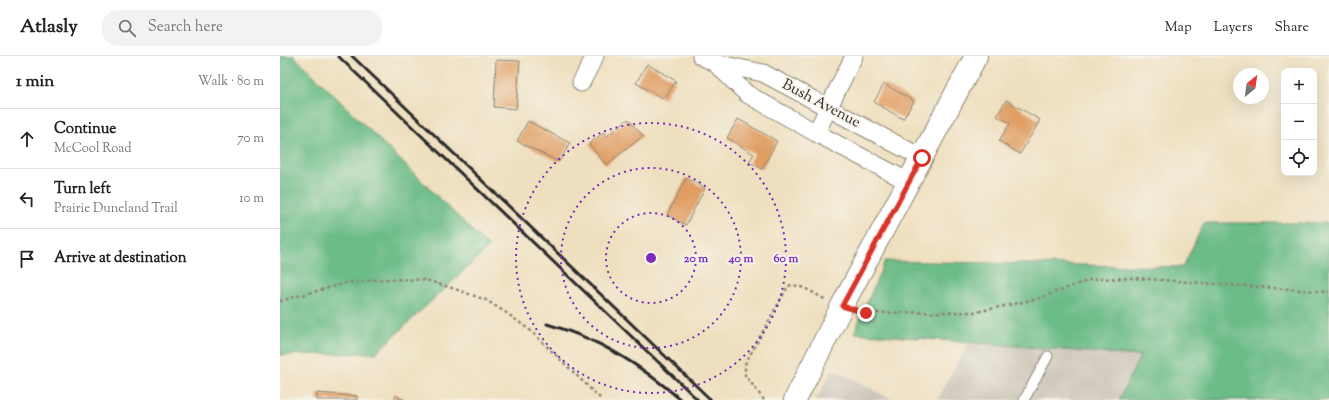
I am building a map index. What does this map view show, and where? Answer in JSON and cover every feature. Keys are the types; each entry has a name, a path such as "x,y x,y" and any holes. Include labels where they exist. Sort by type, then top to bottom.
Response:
{"street":[{"path":"580,83 595,56"},
{"path":"816,133 854,56"},
{"path":"795,400 842,306 976,56"},
{"name":"Bush Avenue","path":"708,60 763,73 922,158"},
{"name":"Bush Avenue","path":"708,60 747,94 816,133 909,182"}],"lane":[{"path":"1025,400 1048,356"}],"path":[{"path":"764,400 745,375 745,364 788,286 792,284 798,285 828,301 866,313 976,312 1037,299 1092,280 1134,278 1329,292"},
{"path":"280,301 346,283 385,279 426,280 456,289 486,300 531,331 602,400"}],"shaded area":[{"path":"970,340 1141,356 1119,400 937,400"},
{"path":"833,369 893,400 816,400"}],"green space":[{"path":"280,56 294,56 489,247 376,353 280,355"},
{"path":"1204,223 1329,223 1329,400 1119,400 1140,356 854,333 885,261 1183,267"}],"building":[{"path":"496,60 520,61 516,109 494,107"},
{"path":"647,64 676,81 664,99 636,83"},
{"path":"884,84 914,101 903,119 874,102"},
{"path":"1006,100 1040,120 1020,154 999,141 1010,123 997,116"},
{"path":"628,119 643,136 606,165 589,144 604,132 607,136"},
{"path":"738,119 777,141 762,169 749,162 754,154 727,138"},
{"path":"528,121 570,143 559,162 517,141"},
{"path":"686,178 705,188 686,225 667,215"},
{"path":"317,393 357,396 357,400 317,400"},
{"path":"396,395 404,400 394,400"}],"railway":[{"path":"338,56 698,400"},
{"path":"352,56 711,400"},
{"path":"547,324 584,337 618,354 650,375 681,400"}],"route":[{"path":"866,313 842,306 922,158"}]}
